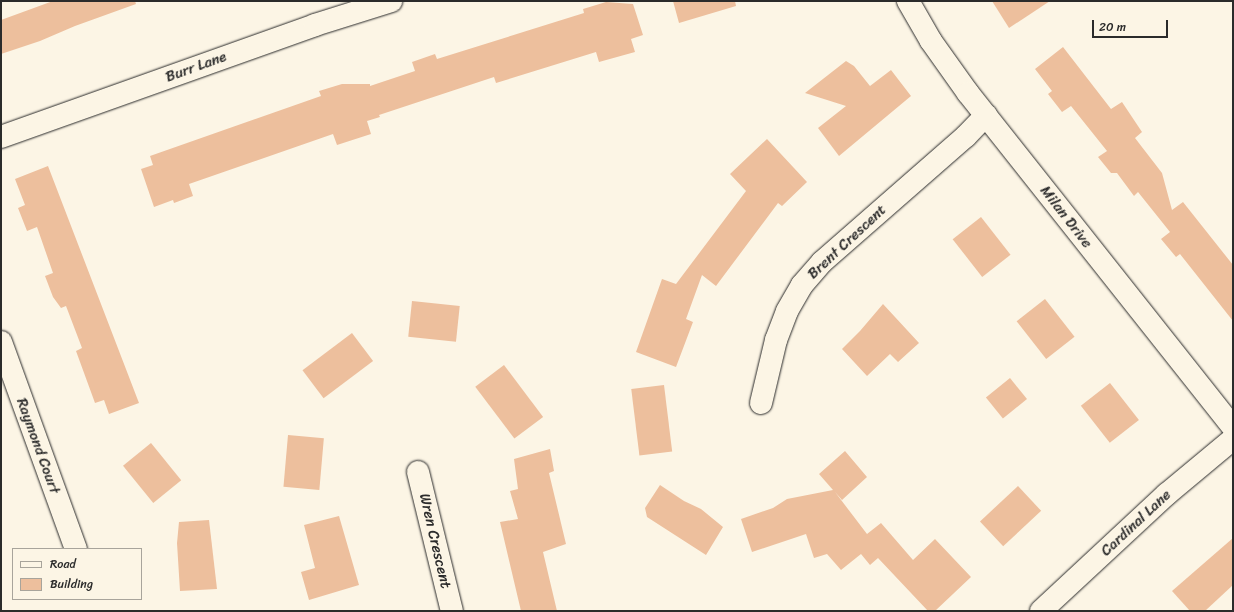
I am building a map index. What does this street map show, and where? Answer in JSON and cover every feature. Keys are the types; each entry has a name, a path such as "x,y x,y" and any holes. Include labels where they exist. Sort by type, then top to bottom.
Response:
{"street":[{"name":"Burr Lane","path":"1,137 315,25 392,1"},
{"name":"Milan Drive","path":"908,1 931,41 986,115 1233,427"},
{"name":"Brent Crescent","path":"761,402 776,340 787,311 802,285 822,262 960,141 986,115"},
{"name":"Raymond Court","path":"1,342 76,548"},
{"name":"Cardinal Lane","path":"1041,611 1167,494 1233,439"},
{"name":"Wren Crescent","path":"418,472 452,611"}],"building":[{"path":"53,1 135,1 136,4 75,26 40,41 1,54 1,20"},
{"path":"673,1 735,1 736,6 679,23"},
{"path":"992,1 1050,1 1009,28"},
{"path":"606,2 633,4 643,35 631,39 635,52 599,62 596,52 496,83 494,77 379,115 380,117 367,121 371,134 337,145 333,134 189,184 193,196 174,203 173,200 154,207 141,169 153,165 150,156 321,96 319,91 342,84 370,84 370,86 415,71 412,62 435,54 437,59 584,13 583,9"},
{"path":"1063,47 1111,109 1122,102 1142,132 1135,138 1162,173 1172,210 1183,202 1233,265 1233,321 1180,254 1176,257 1161,239 1170,232 1138,192 1134,196 1117,173 1111,173 1098,157 1107,151 1071,106 1062,112 1048,94 1052,91 1035,69"},
{"path":"846,61 854,66 870,86 891,70 911,96 839,156 818,128 846,106 805,93"},
{"path":"767,139 807,182 782,206 778,203 716,286 702,275 686,319 693,322 676,367 636,352 662,279 676,284 746,191 730,174"},
{"path":"48,166 139,403 109,414 104,400 95,403 76,351 82,348 66,306 61,308 53,297 45,276 53,273 37,227 27,231 18,208 25,205 15,179"},
{"path":"981,217 1011,255 982,277 953,239"},
{"path":"1045,299 1075,337 1046,359 1017,321"},
{"path":"412,301 460,306 456,342 408,337"},
{"path":"883,304 919,343 898,362 890,354 867,376 842,349"},
{"path":"352,333 373,361 324,398 302,370"},
{"path":"504,365 543,417 514,439 475,387"},
{"path":"1010,378 1027,399 1003,418 986,398"},
{"path":"1110,383 1139,420 1110,443 1081,406"},
{"path":"664,385 672,452 639,456 631,389"},
{"path":"288,435 324,438 319,490 283,487"},
{"path":"151,443 181,480 153,503 123,466"},
{"path":"550,449 554,471 549,473 566,544 543,552 557,611 521,611 500,522 518,519 510,491 518,489 514,459"},
{"path":"845,451 867,477 842,500 835,492 867,534 881,523 913,560 935,539 971,577 935,611 928,611 878,558 870,565 861,554 841,570 827,554 814,558 806,534 752,552 741,519 773,508 787,499 833,490 819,474"},
{"path":"660,485 684,501 701,509 723,527 706,555 647,517 645,508"},
{"path":"1018,486 1041,511 1003,546 980,521"},
{"path":"339,516 359,585 309,600 301,572 315,568 304,525"},
{"path":"209,520 217,589 180,591 177,543 179,522"},
{"path":"1233,538 1233,585 1205,611 1190,611 1172,591"}]}
